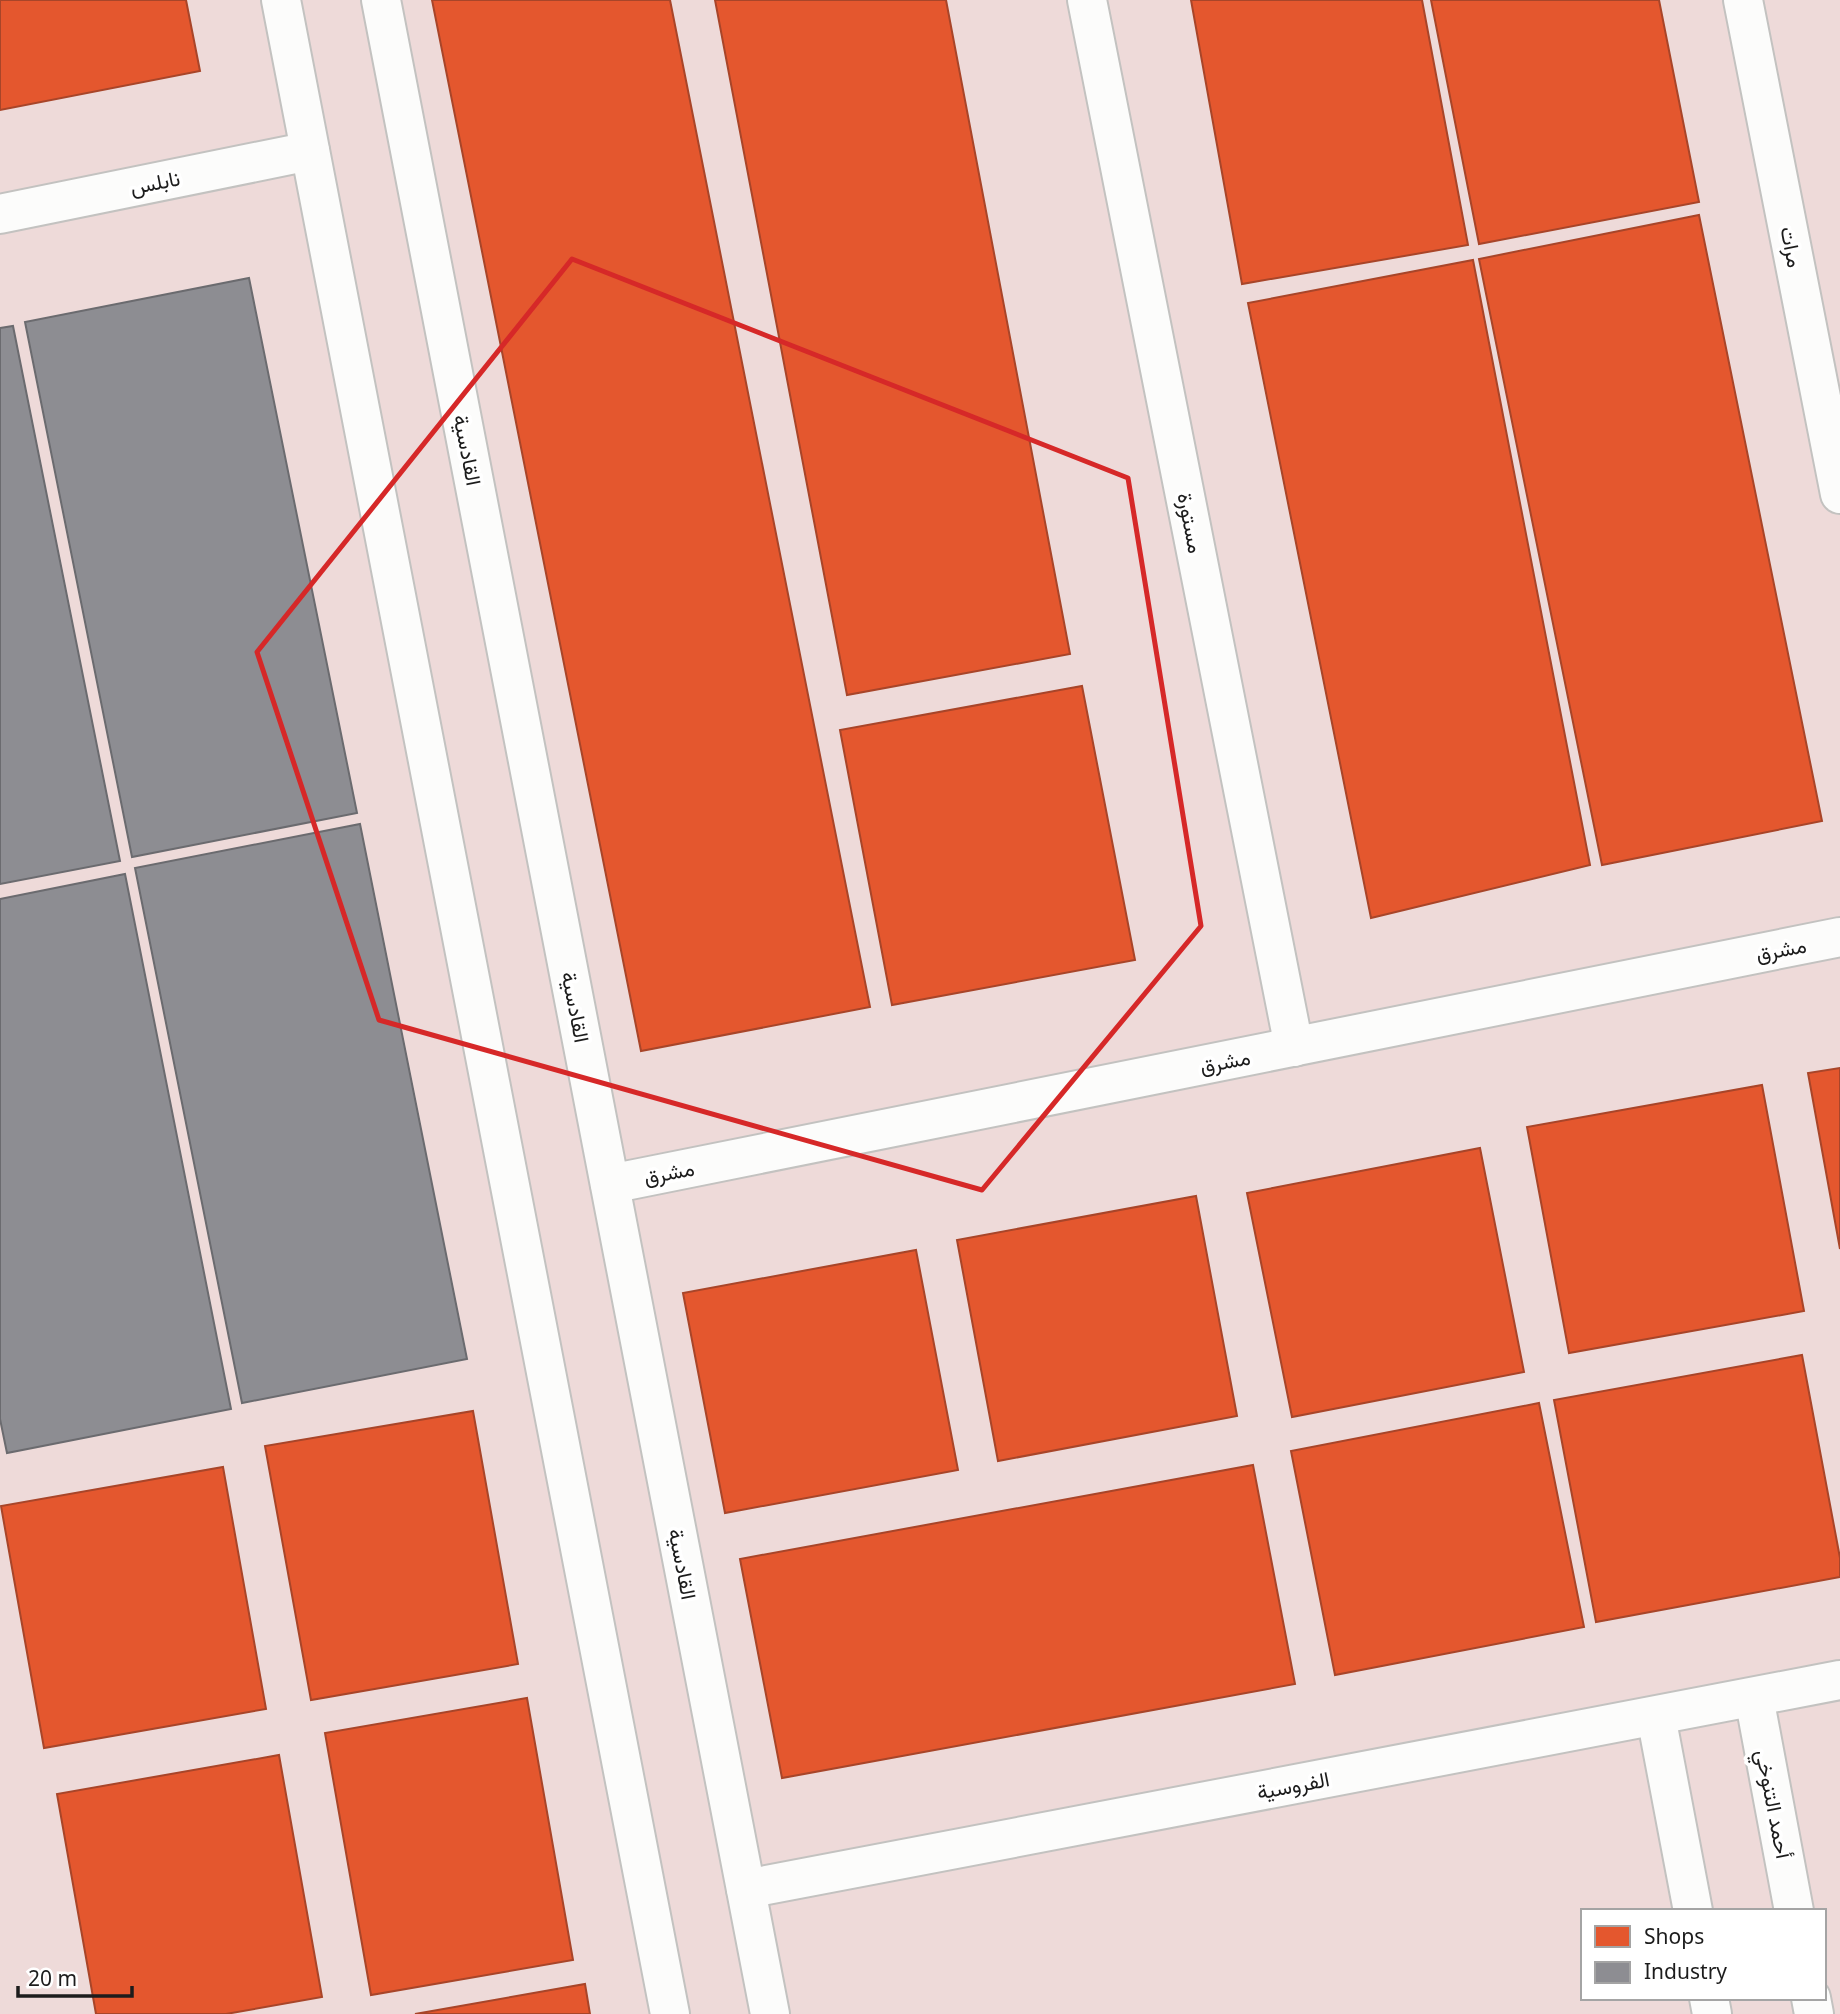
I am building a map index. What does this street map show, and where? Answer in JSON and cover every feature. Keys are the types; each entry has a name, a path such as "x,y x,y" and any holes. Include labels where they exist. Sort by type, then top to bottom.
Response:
{"street":[{"path":"281,0 670,2014"},
{"name":"القادسية","path":"381,0 770,2014"},
{"name":"مستورة","path":"1087,0 1294,1047"},
{"name":"مرات","path":"1743,0 1840,494"},
{"name":"نابلس","path":"0,214 310,151"},
{"name":"مشرق","path":"610,1184 1840,937"},
{"name":"الفروسية","path":"746,1889 1840,1680"},
{"name":"أحمد التنوخي","path":"1754,1697 1794,1909"},
{"path":"1656,1716 1693,1909"}],"highlighted area":[{"path":"572,259 1128,478 1201,926 982,1190 379,1020 257,652"}],"shaded area":[{"path":"0,0 1840,0 1840,2014 0,2014"}],"building: Shops":[{"path":"0,0 186,0 200,71 0,110"},
{"path":"432,0 670,0 870,1007 641,1051"},
{"path":"715,0 946,0 1070,654 847,695"},
{"path":"1191,0 1422,0 1468,245 1242,284"},
{"path":"1431,0 1659,0 1699,202 1479,244"},
{"path":"1699,215 1822,821 1602,865 1479,259"},
{"path":"1473,260 1590,865 1371,918 1248,303"},
{"path":"1082,686 1135,960 892,1005 840,730"},
{"path":"1840,1068 1840,1249 1808,1073"},
{"path":"1762,1085 1804,1311 1569,1353 1527,1127"},
{"path":"1480,1148 1524,1372 1292,1417 1247,1193"},
{"path":"1196,1196 1237,1416 998,1461 957,1240"},
{"path":"916,1250 958,1470 725,1513 683,1293"},
{"path":"1802,1355 1840,1558 1840,1577 1596,1622 1554,1400"},
{"path":"1539,1403 1584,1627 1335,1675 1291,1451"},
{"path":"473,1411 518,1664 311,1700 265,1446"},
{"path":"1253,1465 1295,1684 782,1778 740,1559"},
{"path":"223,1467 266,1709 44,1748 1,1506"},
{"path":"527,1698 573,1960 371,1995 325,1733"},
{"path":"279,1755 322,1997 226,2014 96,2014 57,1794"},
{"path":"585,1984 590,2014 415,2014"}],"building: Industry":[{"path":"249,278 357,813 132,857 25,322"},
{"path":"13,326 120,861 0,884 0,328"},
{"path":"360,824 467,1359 242,1403 135,868"},
{"path":"125,874 231,1409 7,1453 0,1419 0,899"}]}
